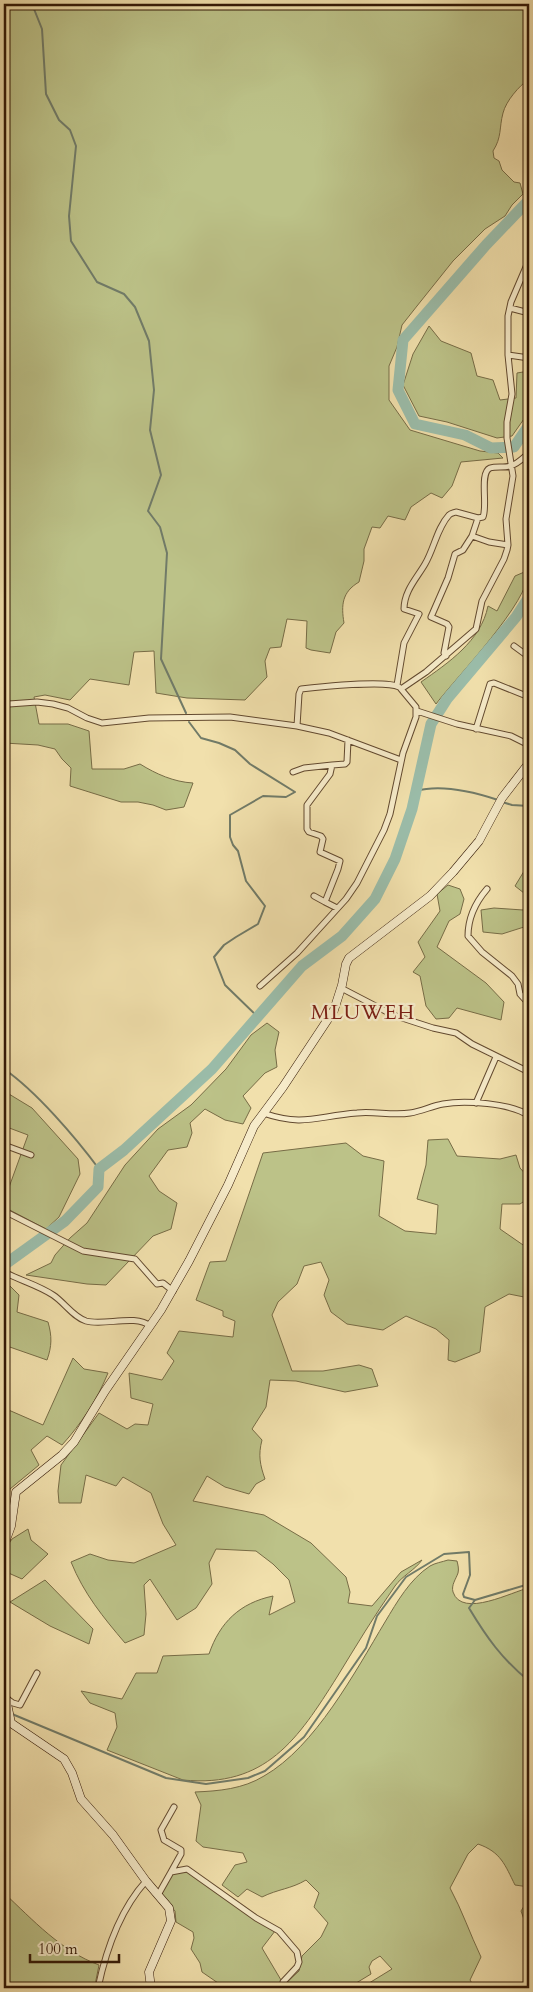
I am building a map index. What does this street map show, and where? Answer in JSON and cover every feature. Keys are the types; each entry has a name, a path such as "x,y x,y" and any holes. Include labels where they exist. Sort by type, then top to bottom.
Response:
{"street":[{"path":"297,726 301,689 363,685 399,687 426,672 476,629 482,601 504,559 508,545 506,519 512,476 507,422 512,394 508,355 508,316 529,260"},
{"path":"510,308 529,313"},
{"path":"508,355 529,358"},
{"path":"446,656 444,653 449,627 447,624 404,609 413,580 425,563 434,541 449,515 456,512 478,518 483,517 485,512 484,477 487,471 491,468 511,466 529,452"},
{"path":"431,618 448,578 455,554 463,550 472,536 478,518"},
{"path":"472,536 489,542 508,545"},
{"path":"260,986 290,959 337,908 357,883 384,830 390,814 401,760 417,711 414,703 399,687 404,644 419,614"},
{"path":"514,646 529,657"},
{"path":"476,729 490,684 494,683 529,697"},
{"path":"4,702 9,704 36,702 53,704 68,708 102,723 149,718 230,717 297,726 329,733 401,760"},
{"path":"417,711 476,729 511,736 529,745"},
{"path":"293,772 304,768 345,764 347,762 348,740"},
{"path":"4,1545 11,1526 16,1492 56,1460 74,1442 105,1391 173,1290 228,1185 252,1130 332,1014 349,958 430,896 461,864 479,841 502,798 529,763"},
{"path":"325,902 340,861 320,852 323,839 307,829 307,805 330,774 332,765"},
{"path":"487,889 474,906 468,936 482,952 518,982 518,992 529,1004"},
{"path":"314,896 337,908"},
{"path":"341,988 393,1015 433,1028 456,1033 496,1057 529,1072"},
{"path":"476,1103 496,1057"},
{"path":"263,1113 299,1122 355,1113 409,1113 449,1103 476,1103 519,1110 529,1116"},
{"path":"4,1145 31,1155"},
{"path":"4,1211 83,1251 135,1260 157,1284 163,1283 173,1290"},
{"path":"6,1274 53,1295 80,1319 88,1322 136,1321 150,1326"},
{"path":"6,1700 20,1705 37,1673"},
{"path":"4,1689 10,1720 15,1726 64,1760 72,1773 81,1799 113,1836 146,1881 169,1908 171,1921 149,1972 151,1988"},
{"path":"158,1895 181,1854 181,1850 164,1840 161,1830 174,1807"},
{"path":"171,1872 182,1869 190,1870 256,1918 280,1931 297,1952 299,1962 298,1967 283,1982 283,1988"},
{"path":"98,1988 110,1942 132,1897 146,1881"}],"green space":[{"path":"4,4 529,4 529,79 517,90 507,104 503,113 498,141 493,151 494,158 499,161 502,170 514,182 520,183 523,194 512,205 505,216 485,229 453,261 402,325 397,347 389,366 389,400 410,430 480,451 498,453 503,458 461,462 452,486 442,498 431,493 411,507 405,520 388,516 380,528 372,527 364,549 364,561 359,582 346,595 343,605 344,623 336,632 330,653 306,648 307,621 287,619 281,647 270,648 265,661 267,677 245,700 187,698 156,693 154,651 134,652 129,685 90,679 70,700 45,695 34,697 39,724 68,724 89,731 92,769 124,769 140,764 165,777 193,783 184,807 166,810 138,802 121,802 70,786 71,768 55,749 38,745 4,743"},
{"path":"429,326 441,341 471,353 477,376 493,380 500,400 516,398 517,373 529,371 529,406 526,416 512,436 497,438 447,422 419,416 403,385 413,354"},
{"path":"529,570 526,584 518,601 491,638 436,704 421,682 462,650 478,630 488,606 497,611 515,576"},
{"path":"529,863 529,897 515,886"},
{"path":"448,885 460,889 464,899 460,914 449,921 437,947 486,983 504,1002 501,1020 457,1008 449,1018 436,1019 426,1006 420,976 413,972 425,957 418,942 440,911 437,894"},
{"path":"529,898 529,930 524,927 502,934 483,932 481,910 494,908 523,910"},
{"path":"267,1023 279,1032 275,1050 277,1067 265,1073 243,1096 251,1108 243,1124 225,1120 205,1109 190,1123 192,1133 187,1147 168,1150 149,1176 159,1191 177,1203 171,1229 153,1236 106,1285 26,1275 51,1263 55,1255 70,1238 87,1223 125,1165 158,1129 191,1105 226,1069 251,1035"},
{"path":"4,1091 32,1108 78,1159 80,1174 59,1217 46,1229 4,1207 4,1201 28,1135 4,1126"},
{"path":"448,1139 457,1156 500,1159 516,1155 520,1168 529,1178 529,1198 520,1204 502,1204 500,1229 526,1247 529,1247 529,1298 509,1294 485,1307 480,1352 455,1362 448,1360 449,1340 436,1329 406,1316 383,1330 347,1324 331,1312 324,1295 329,1280 321,1262 304,1266 297,1284 278,1302 272,1315 292,1371 323,1371 359,1365 372,1369 378,1386 345,1392 296,1381 270,1380 266,1407 252,1429 262,1440 260,1460 265,1479 256,1484 249,1494 225,1487 207,1476 193,1501 264,1515 311,1543 346,1577 350,1592 348,1603 372,1606 401,1572 422,1560 395,1586 323,1700 293,1739 277,1755 258,1767 237,1776 212,1780 183,1780 107,1750 117,1727 115,1713 90,1703 81,1691 122,1699 136,1673 157,1673 163,1656 209,1654 225,1623 241,1609 261,1599 273,1596 269,1615 295,1602 289,1580 256,1551 216,1549 209,1563 212,1584 196,1608 177,1620 150,1579 144,1585 146,1614 144,1635 125,1643 88,1595 71,1562 90,1554 108,1560 134,1563 176,1545 163,1524 151,1493 123,1477 116,1486 86,1475 81,1503 59,1503 58,1491 61,1465 99,1413 127,1429 135,1424 148,1425 153,1404 131,1398 129,1373 162,1380 174,1361 167,1353 179,1331 233,1337 235,1321 223,1316 223,1311 196,1300 210,1262 226,1261 263,1153 346,1143 363,1156 384,1161 379,1216 405,1231 436,1234 438,1205 417,1199 426,1165 428,1140"},
{"path":"9,1285 19,1295 17,1312 48,1322 51,1341 47,1360 4,1345 4,1295"},
{"path":"73,1358 84,1369 108,1373 104,1383 76,1429 62,1445 47,1436 31,1450 39,1465 10,1489 6,1516 4,1516 4,1408 43,1425"},
{"path":"28,1529 31,1540 48,1554 22,1579 4,1571 4,1551 12,1539"},
{"path":"448,1560 457,1561 458,1572 453,1584 453,1592 458,1600 466,1603 488,1601 529,1588 529,1887 515,1885 501,1860 486,1847 478,1844 468,1854 450,1888 481,1957 470,1980 475,1988 361,1988 392,1969 380,1956 372,1961 369,1967 371,1974 348,1988 286,1988 286,1983 299,1971 302,1956 321,1937 328,1923 314,1907 319,1893 306,1880 262,1897 247,1889 238,1897 222,1885 235,1865 247,1862 243,1853 203,1847 196,1841 201,1805 195,1792 239,1787 264,1776 283,1763 317,1728 332,1707 404,1591 416,1577 430,1566"},
{"path":"45,1580 93,1629 89,1644 50,1626 10,1602"},
{"path":"188,1872 275,1931 262,1948 281,1980 281,1988 231,1988 218,1983 202,1972 200,1963 191,1949 194,1938 193,1932 176,1922 175,1911 161,1895 173,1873"},
{"path":"4,1893 60,1943 72,1952 99,1965 95,1985 104,1988 4,1988"},
{"path":"529,1898 529,1928 527,1928 521,1911"}],"waterway":[{"path":"32,4 42,29 46,94 59,120 70,130 76,146 69,216 71,241 97,282 124,294 135,307 149,341 154,390 150,430 161,475 148,511 160,527 167,553 161,659 186,713"},
{"path":"529,200 486,245 403,340 398,390 415,424 465,435 491,448 514,447 529,425"},
{"path":"4,1265 65,1221 98,1187 99,1169 124,1150 212,1069 302,966 342,936 375,899 395,859 412,809 431,724 447,699 516,617 529,597"},
{"path":"189,722 201,738 235,750 250,764 295,792 286,797 263,796 230,815 230,837 238,851 246,881 265,906 258,924 224,945 214,957 225,985 258,1017"},
{"path":"416,791 436,788 447,789 479,794 498,800"},
{"path":"502,802 512,805 529,806"},
{"path":"4,1069 16,1078 55,1116 99,1169"},
{"path":"12,1714 166,1778 206,1784 248,1778 265,1771 304,1737 366,1648 377,1616 406,1577 444,1554 469,1552 470,1575 463,1594 464,1597 475,1600 529,1584"},
{"path":"475,1600 469,1608 482,1629 503,1656 529,1681"}],"district":[{"name":"MLUWEH","path":"363,1012"}]}
